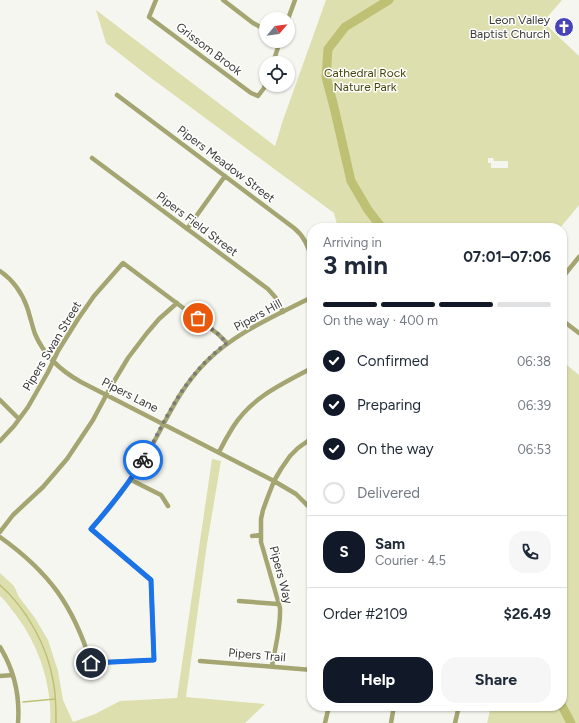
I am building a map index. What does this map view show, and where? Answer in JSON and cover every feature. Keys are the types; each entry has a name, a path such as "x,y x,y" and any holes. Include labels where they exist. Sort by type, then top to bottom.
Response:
{"street":[{"name":"Grissom Brook","path":"156,0 149,17 251,93 258,96 261,92"},
{"path":"222,0 259,26"},
{"path":"291,12 295,0"},
{"name":"Pipers Meadow Street","path":"117,95 297,231 307,246"},
{"name":"Pipers Field Street","path":"92,158 268,289 276,298 283,312"},
{"path":"187,229 225,176"},
{"path":"567,272 579,257"},
{"name":"Pipers Swan Street","path":"0,442 28,407 58,351 82,313 94,296 123,263 177,303"},
{"name":"Pipers Lane","path":"0,271 11,280 20,293 27,306 37,338 53,361 60,368 71,376 274,481 296,494 307,505"},
{"name":"Pipers Hill","path":"0,537 36,566 62,597 70,609 79,628 91,663 154,660 151,580 91,529 131,480 149,451 179,396 206,362 227,343 307,300"},
{"path":"0,532 13,514 47,482 68,459 94,420 128,358 159,319 177,303 218,334 227,343"},
{"path":"567,324 579,333"},
{"path":"219,452 233,427 252,405 272,389 307,371"},
{"path":"0,400 19,419"},
{"name":"Pipers Way","path":"272,666 279,630 280,616 263,549 261,519 274,481 281,469 290,456 307,442"},
{"path":"131,480 161,496 168,506"},
{"name":"Pipers Way","path":"252,536 261,536"},
{"path":"238,601 278,604"},
{"path":"0,647 13,675 17,697 18,723"},
{"name":"Pipers Trail","path":"200,660 307,670"},
{"path":"0,676 13,675"},
{"path":"325,723 328,711"},
{"path":"391,723 393,711"},
{"path":"455,723 458,711"}],"green space":[{"name":"Cathedral Rock Nature Park","path":"326,0 562,0 543,22 579,56 579,205 564,223 337,223 334,213 106,43 96,10 275,146","holes":["488,158 493,158 494,161 508,161 508,168 491,168 491,163 488,163"]},
{"path":"567,365 579,375 579,723 487,723 490,711 567,711"},
{"path":"212,459 221,461 207,544 186,697 265,704 245,723 50,723 50,704 46,679 38,654 20,620 0,596 0,573 14,586 19,597 35,618 48,640 58,671 63,700 73,722 95,714 120,701 177,698"}],"waterway":[{"path":"378,223 368,210 351,181 326,77 328,49 345,27 389,0"},
{"path":"0,585 19,605 41,641 50,667 54,685 56,723"},
{"path":"23,702 55,699"},
{"path":"565,711 571,723"}],"way so far":[{"path":"143,460 169,411 185,387 206,362 227,343 222,337 198,318"}],"place":[{"name":"Leon Valley Baptist Church","path":"564,27"}],"route":[{"path":"91,663 154,660 151,580 91,529 131,480 143,460"}]}
